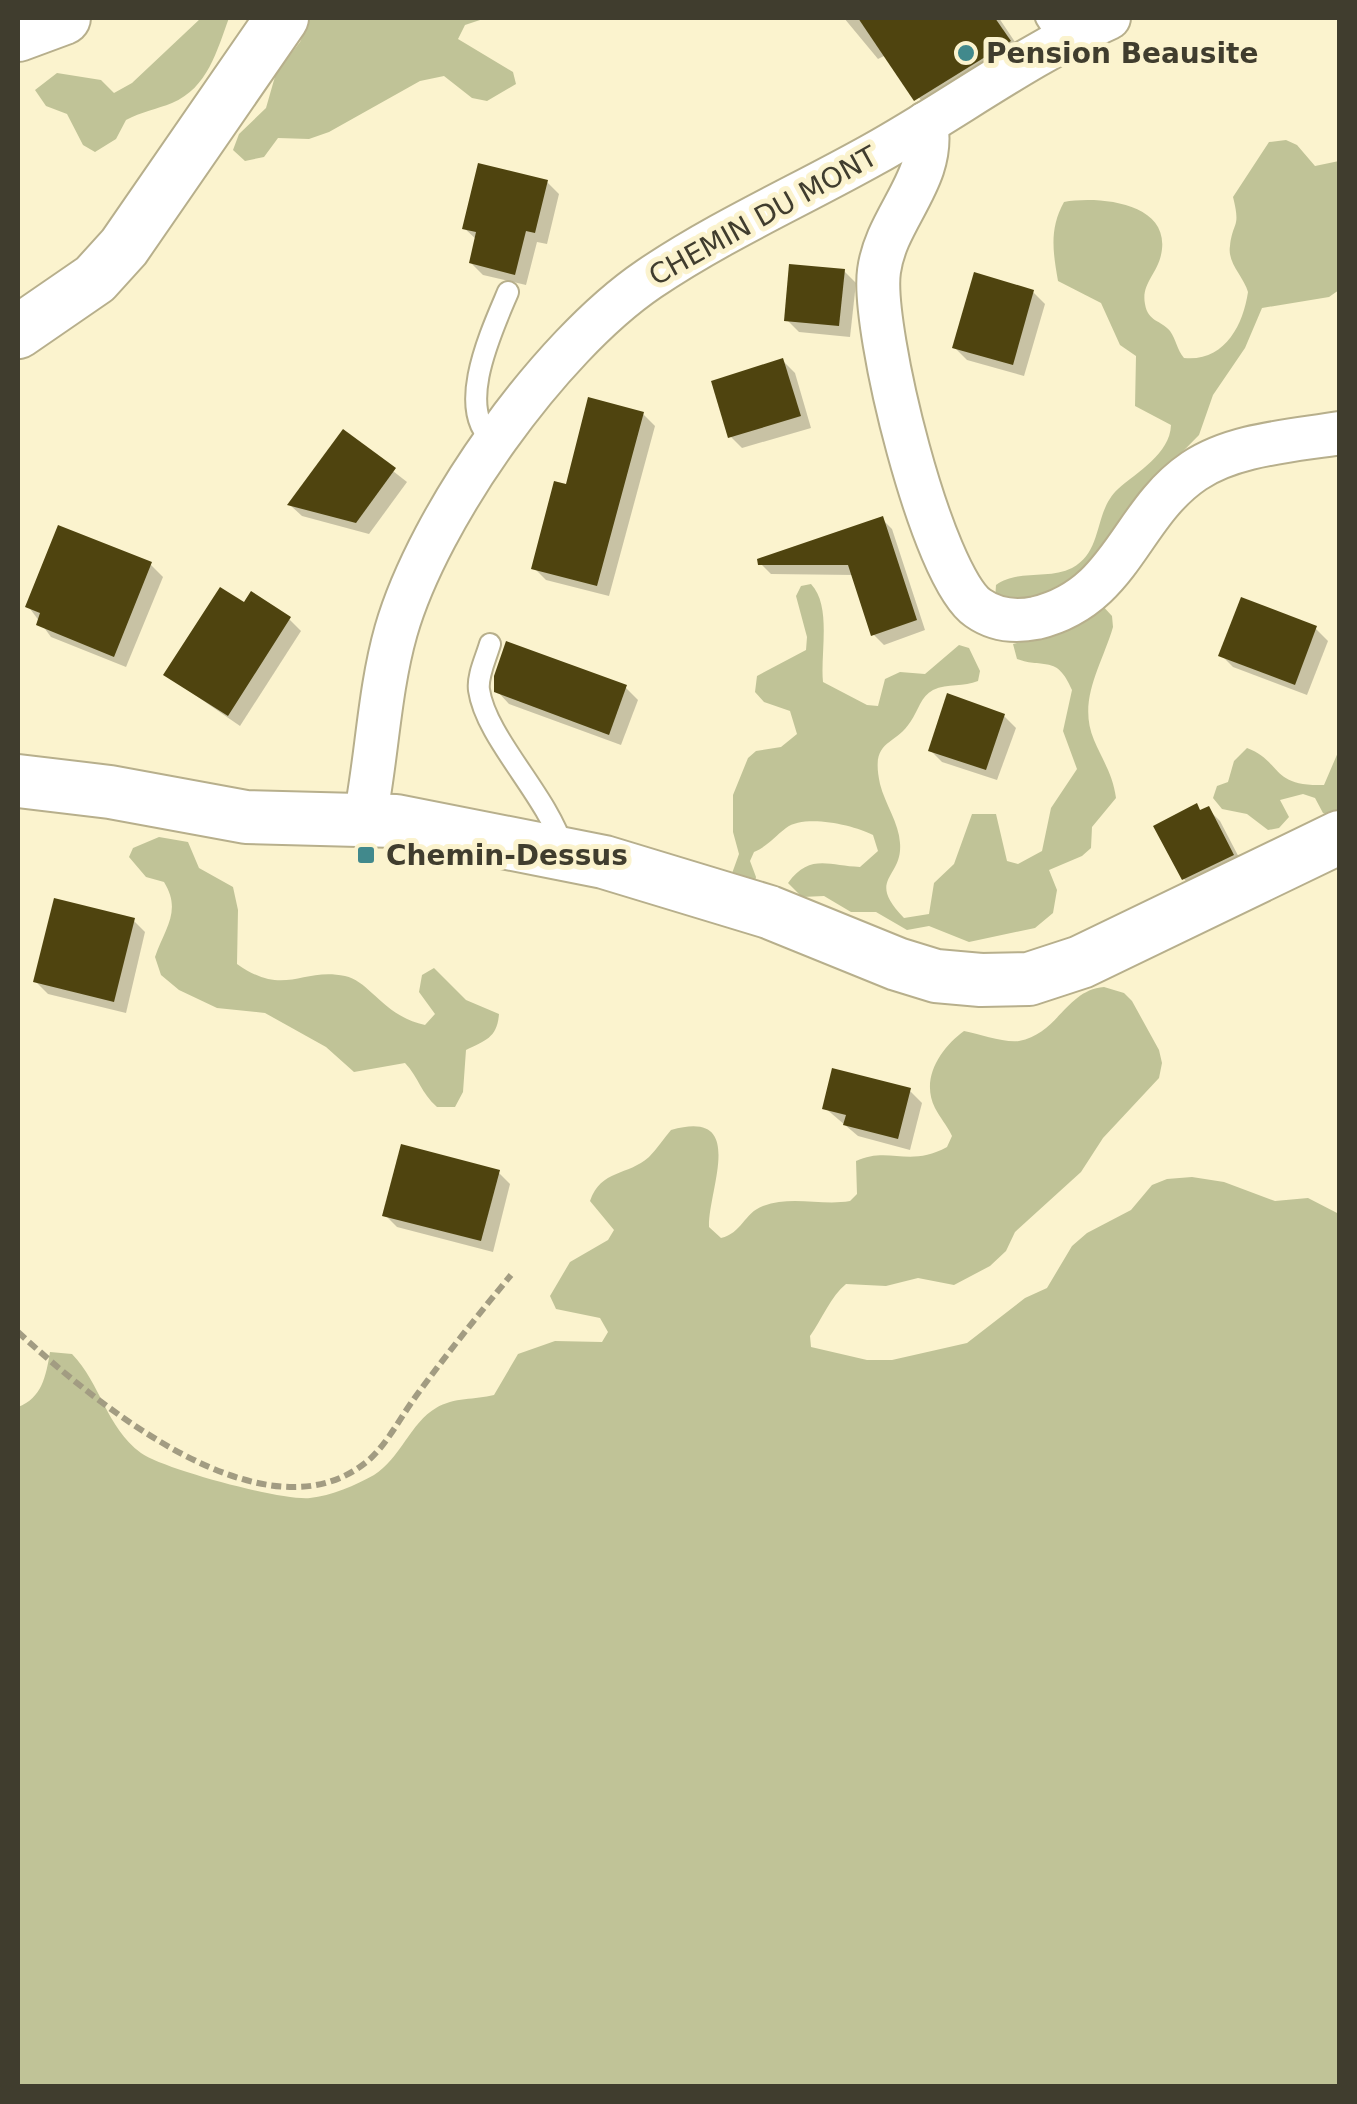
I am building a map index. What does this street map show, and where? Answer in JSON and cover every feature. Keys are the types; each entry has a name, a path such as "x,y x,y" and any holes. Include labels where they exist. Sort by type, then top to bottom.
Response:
{"street":[{"path":"18,35 64,18"},
{"path":"18,332 95,278 124,247 282,18"},
{"name":"CHEMIN DU MONT","path":"365,818 390,655 401,618 444,524 496,443 574,346 648,280 926,123 1053,29 1109,18"},
{"path":"926,123 929,156 884,250 879,268 879,302 892,380 924,500 952,575 976,608 1008,620 1024,620 1071,604 1109,576 1156,508 1191,473 1250,449 1340,433"},
{"path":"32,790 246,817 365,818 566,854 707,891 917,970 950,978 997,981 1045,976 1124,945 1340,836"}],"lane":[{"path":"496,443 484,434 478,420 479,374 508,292"},
{"path":"490,644 478,690 494,726 549,813 566,854"}],"path":[{"path":"18,1332 72,1382 192,1460 243,1480 293,1487 330,1481 370,1458 511,1276"}],"green space":[{"path":"201,18 229,18 203,78 172,103 126,120 116,139 95,152 83,145 67,114 46,106 35,90 57,73 101,80 114,93 132,83"},
{"path":"302,18 486,18 465,25 458,39 513,72 516,84 487,101 472,98 444,76 420,81 329,132 309,139 278,138 264,157 245,161 233,150 239,134 266,108 276,73 300,42 308,24"},
{"path":"1286,140 1297,145 1315,166 1339,161 1339,290 1329,297 1262,308 1245,348 1213,395 1199,435 1149,486 1100,603 1112,616 1113,627 1093,683 1088,711 1089,725 1116,798 1092,827 1091,848 1049,870 1057,890 1053,913 1035,928 969,942 929,926 907,930 876,912 851,912 824,896 802,897 788,883 804,868 821,863 860,867 878,851 873,835 829,822 794,824 754,852 750,861 756,877 754,887 730,879 739,854 733,832 733,795 748,758 756,751 781,747 797,734 790,711 764,702 755,692 757,676 806,650 807,637 796,596 801,586 811,584 823,617 823,682 867,705 878,706 885,679 900,672 925,674 959,645 969,648 980,671 978,681 944,686 929,693 904,730 885,745 878,759 880,784 900,843 887,894 904,918 929,914 934,883 954,864 972,814 996,814 1007,861 1018,864 1042,851 1051,808 1077,769 1063,731 1072,690 1055,667 1017,659 1013,644 1039,637 995,600 996,585 1013,577 1063,572 1082,561 1094,542 1110,498 1159,454 1171,425 1135,406 1136,356 1120,345 1101,303 1058,281 1054,241 1059,212 1064,202 1113,202 1145,213 1156,224 1162,237 1161,255 1145,291 1147,310 1170,331 1184,358 1198,358 1221,348 1229,339 1242,317 1248,292 1230,252 1236,220 1233,197 1269,142"},
{"path":"1247,748 1285,778 1307,785 1324,785 1339,750 1339,820 1323,813 1315,798 1303,794 1280,800 1289,817 1279,828 1268,830 1247,814 1222,809 1213,798 1217,786 1228,782 1234,761"},
{"path":"159,837 188,842 199,868 233,887 238,910 237,964 254,974 281,980 345,976 362,984 398,1014 425,1025 435,1014 419,992 422,975 434,968 466,1000 499,1014 493,1033 466,1050 463,1092 455,1107 437,1107 405,1063 354,1072 326,1047 265,1013 217,1008 179,990 161,975 155,957 170,919 172,902 164,882 146,877 129,857 133,848"},
{"path":"1104,987 1124,993 1132,1001 1159,1050 1159,1078 1103,1138 1081,1172 1015,1232 1006,1251 990,1266 954,1285 918,1278 886,1286 846,1284 810,1336 811,1347 867,1360 892,1360 967,1343 1025,1298 1047,1288 1072,1246 1087,1233 1131,1210 1152,1185 1167,1179 1192,1177 1224,1182 1275,1201 1308,1198 1339,1214 1339,2086 18,2086 18,1407 38,1392 50,1352 72,1354 129,1443 153,1460 197,1475 296,1498 335,1492 383,1468 419,1422 436,1408 457,1400 494,1395 518,1354 555,1341 602,1342 608,1332 600,1318 556,1309 550,1296 570,1262 608,1240 614,1230 590,1201 595,1191 608,1178 649,1157 671,1130 695,1126 709,1131 717,1141 717,1174 709,1227 721,1238 734,1232 763,1206 796,1201 850,1201 857,1194 856,1161 879,1155 921,1156 947,1147 952,1136 935,1108 930,1086 941,1055 964,1031 1006,1041 1032,1037 1080,996"}],"building":[{"path":"858,18 995,18 1011,41 914,101"},
{"path":"478,163 548,180 535,233 526,231 515,275 469,263 476,232 462,229"},
{"path":"789,264 845,269 839,326 784,321"},
{"path":"974,272 1034,290 1013,365 952,348"},
{"path":"783,358 801,416 728,438 711,381"},
{"path":"588,397 644,412 597,586 531,569 554,481 566,484"},
{"path":"343,429 396,468 356,523 287,505"},
{"path":"883,516 917,620 871,636 848,565 758,565 757,559"},
{"path":"58,525 152,562 114,657 36,625 40,613 25,607"},
{"path":"220,587 244,602 251,591 291,617 228,716 163,675"},
{"path":"1241,597 1317,626 1295,685 1218,656"},
{"path":"506,641 627,685 609,735 494,692 494,676"},
{"path":"947,693 1005,714 986,770 928,751"},
{"path":"1197,803 1200,810 1209,806 1234,855 1182,880 1153,826"},
{"path":"54,898 135,918 114,1002 33,982"},
{"path":"832,1068 911,1088 898,1139 843,1125 846,1115 822,1109"},
{"path":"401,1144 500,1170 481,1241 382,1216"}],"place":[{"name":"Pension Beausite","path":"966,53"},
{"name":"Chemin-Dessus","path":"366,855"}]}
